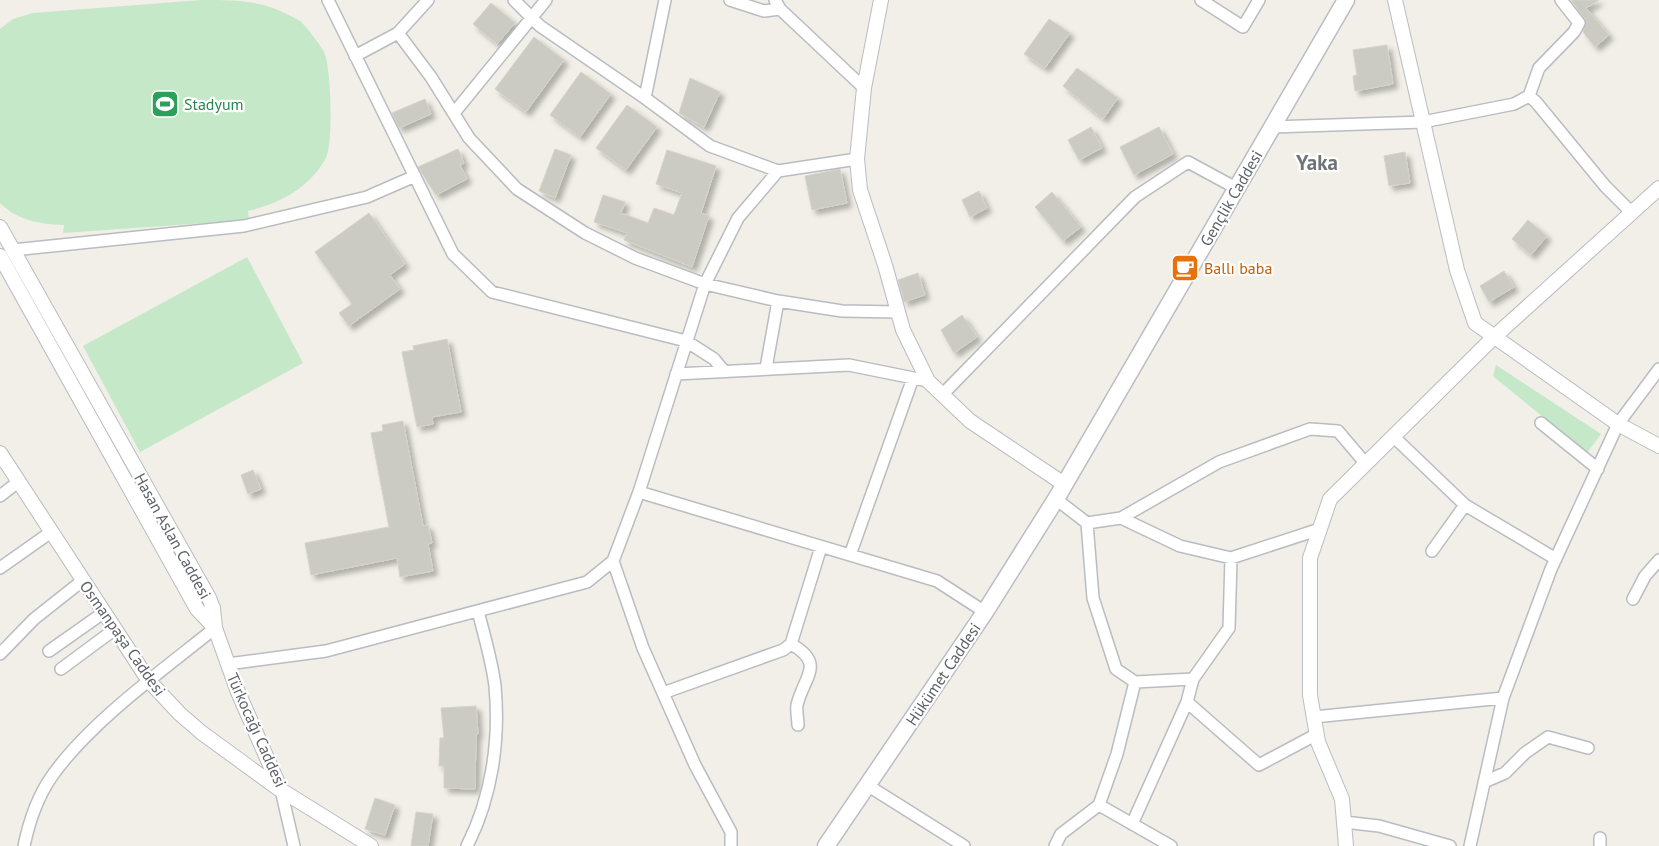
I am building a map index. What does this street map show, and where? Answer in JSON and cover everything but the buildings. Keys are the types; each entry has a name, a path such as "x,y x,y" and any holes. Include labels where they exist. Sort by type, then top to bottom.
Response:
{"main road":[{"name":"Gençlik Caddesi","path":"1056,499 1346,0"},
{"name":"Hükümet Caddesi","path":"826,846 985,612 1056,499"}],"street":[{"path":"328,0 453,254 492,292 686,341 714,359 724,370"},
{"path":"355,56 398,33 428,0"},
{"path":"514,0 540,26 645,98 710,146 778,171 857,159"},
{"path":"454,113 546,0"},
{"path":"645,98 665,0"},
{"path":"730,0 764,10 777,4 864,88"},
{"path":"881,0 864,88 857,159 860,190 903,330 928,381 942,395 970,421 1064,484"},
{"path":"1201,0 1242,26 1259,0"},
{"path":"1395,0 1457,270 1474,324 1618,424 1659,446"},
{"path":"1272,127 1423,122 1514,104 1529,96 1539,68 1574,32 1580,23 1560,0"},
{"path":"398,33 431,77 469,138 517,189 585,234 635,258 705,284 778,301 842,311 898,312"},
{"path":"1529,96 1606,186 1631,212"},
{"path":"942,395 1135,197 1188,162 1236,188"},
{"path":"228,664 326,651 587,582 613,561 639,492 705,284 738,218 778,171"},
{"path":"6,253 244,226 367,196 415,176"},
{"path":"1346,846 1342,799 1317,734 1310,695 1310,558 1330,499 1494,337 1659,188"},
{"name":"Hasan Aslan Caddesi","path":"0,228 6,253 197,608 215,628"},
{"path":"766,368 778,301"},
{"path":"676,374 724,370 849,365 928,381"},
{"path":"1470,846 1503,698 1556,559 1618,424 1659,369"},
{"path":"850,555 913,378"},
{"path":"1542,423 1598,469"},
{"path":"1087,524 1121,518 1219,462 1310,429 1338,431 1366,464"},
{"path":"1394,437 1466,505 1556,559"},
{"name":"Osmanpaşa Caddesi","path":"0,453 149,681 180,714 202,733 281,790"},
{"path":"0,496 18,482"},
{"path":"639,492 936,581 985,612"},
{"path":"1056,499 1087,524 1093,598 1116,669 1135,682 1193,679"},
{"path":"1432,551 1466,505"},
{"path":"1121,518 1180,546 1231,558 1320,529"},
{"path":"0,568 50,532"},
{"path":"663,693 783,650 791,644 821,546"},
{"path":"1132,824 1187,702 1193,679 1229,628 1231,558"},
{"path":"1632,599 1645,576 1659,560"},
{"path":"613,561 643,648 695,765 731,832 731,846"},
{"path":"0,654 34,619 82,581"},
{"path":"467,846 479,823 496,749 495,685 478,611"},
{"path":"49,651 104,613"},
{"path":"24,846 28,827 51,777 87,736 149,681 215,628"},
{"name":"Türkocağı Caddesi","path":"215,628 228,664 281,790 371,846"},
{"path":"61,669 115,629"},
{"path":"791,644 806,652 810,664 809,675 797,706 798,725"},
{"path":"1055,846 1061,834 1099,805 1117,754 1135,682"},
{"path":"1314,717 1503,698"},
{"path":"1187,702 1260,764 1317,734"},
{"path":"1484,782 1505,773 1525,753 1548,737 1588,748"},
{"path":"867,785 964,846"},
{"path":"281,790 294,846"},
{"path":"1099,805 1171,846"},
{"path":"1344,822 1379,826 1450,846"}],"green space":[{"name":"Stadyum","path":"202,0 241,1 264,5 287,14 300,21 306,27 324,51 330,91 330,139 325,160 310,179 282,199 248,211 249,220 63,233 64,225 46,224 22,218 0,203 0,29 13,19 33,13"},
{"path":"247,257 303,363 140,452 83,346"},
{"path":"1496,365 1601,434 1587,453 1493,376"}],"place":[{"name":"Stadyum","path":"165,104"},
{"name":"Ballı baba","path":"1185,268"}],"district":[{"name":"Yaka","path":"1317,163"}]}
